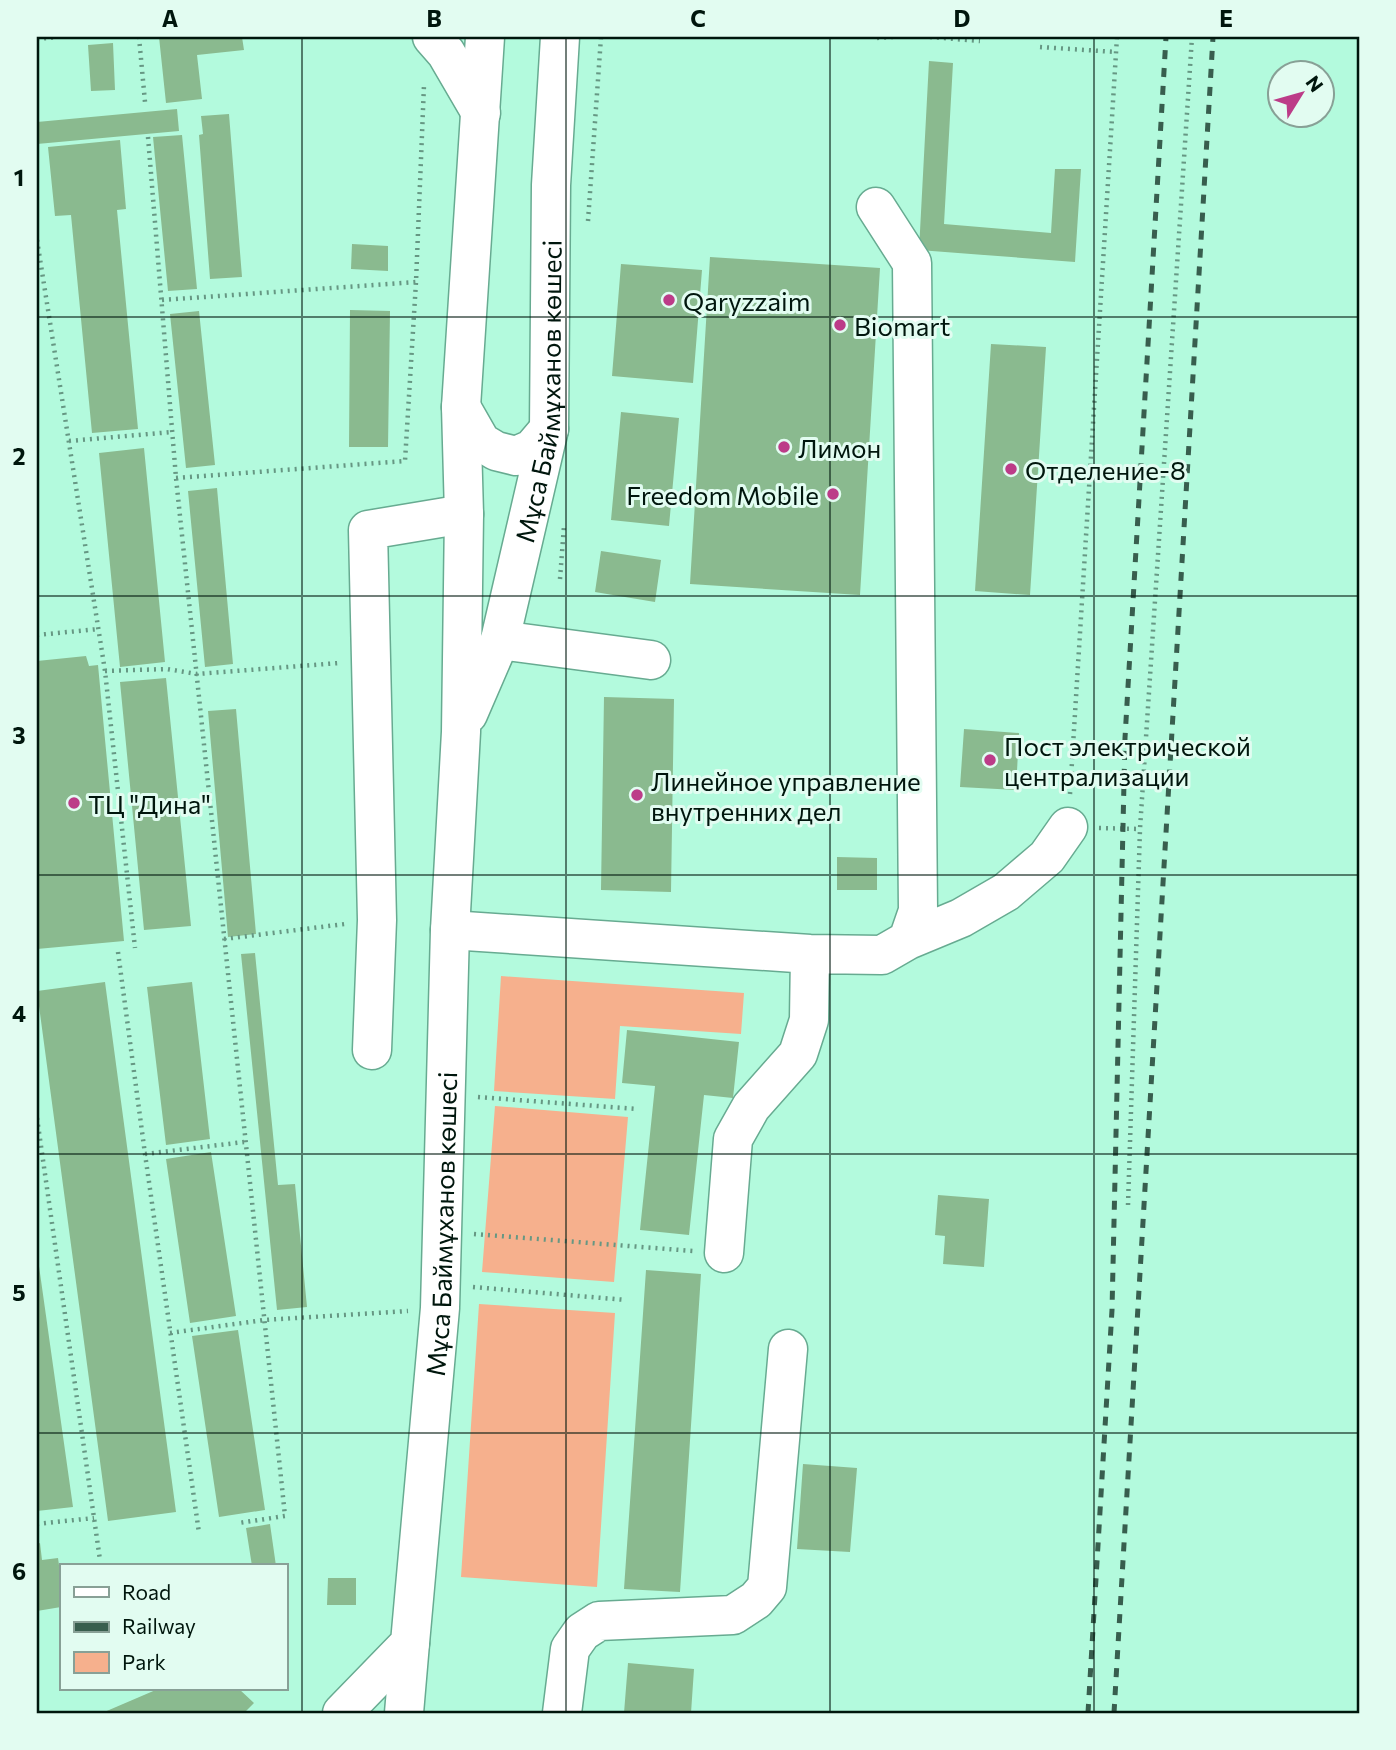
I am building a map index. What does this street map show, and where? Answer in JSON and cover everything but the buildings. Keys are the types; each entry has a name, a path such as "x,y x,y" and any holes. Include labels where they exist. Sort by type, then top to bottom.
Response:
{"main road":[{"path":"432,37 446,53 481,113"},
{"name":"Мұса Баймұханов көшесі","path":"404,1713 440,1296 450,930 461,732 464,514 461,407 485,37"},
{"name":"Мұса Баймұханов көшесі","path":"461,732 500,640 549,429 551,185 560,37"},
{"path":"876,207 912,263 918,911 908,940"},
{"path":"461,407 481,442 496,451 516,456 532,449 549,429"},
{"path":"372,1050 377,920 368,530 464,514"},
{"path":"500,640 652,660"},
{"path":"450,930 810,954 882,955 908,940 961,918 1006,892 1047,857 1068,827"},
{"path":"724,1253 733,1139 751,1107 798,1054 808,1020 810,954"},
{"path":"562,1713 570,1649 582,1632 599,1621 733,1615 756,1600 767,1587 788,1349"},
{"path":"342,1713 410,1643"}],"path":[{"path":"37,39 58,37"},
{"path":"139,37 145,102"},
{"path":"877,38 892,37"},
{"path":"930,37 980,41"},
{"path":"1117,37 1068,827 1140,829"},
{"path":"1128,1205 1140,829 1192,37"},
{"path":"1040,47 1116,52"},
{"path":"176,478 405,461 424,82"},
{"path":"148,137 176,478 285,1516 239,1523"},
{"path":"37,240 105,671 135,948"},
{"path":"162,300 416,282"},
{"path":"69,440 172,432"},
{"path":"37,635 99,629"},
{"path":"105,671 167,669 197,674 371,660"},
{"path":"224,939 377,920"},
{"path":"118,951 200,1533"},
{"path":"446,1094 637,1109"},
{"path":"37,1118 40,1159 100,1559"},
{"path":"145,1154 245,1142"},
{"path":"442,1231 724,1253"},
{"path":"170,1333 440,1296 626,1300"},
{"path":"37,1524 94,1518"}],"green space":[{"path":"501,976 744,993 741,1034 620,1026 615,1099 494,1091"},
{"path":"495,1106 628,1117 614,1282 482,1272"},
{"path":"479,1304 615,1313 597,1587 461,1577"}],"railway":[{"path":"1088,1713 1112,1310 1125,738 1166,37"},
{"path":"1114,1713 1213,37"}],"place":[{"name":"Qaryzzaim","path":"669,300"},
{"name":"Biomart","path":"840,325"},
{"name":"Лимон","path":"784,447"},
{"name":"Отделение-8","path":"1011,469"},
{"name":"Freedom Mobile","path":"833,494"},
{"name":"Пост электрической централизации","path":"990,760"},
{"name":"Линейное управление внутренних дел","path":"637,795"},
{"name":"ТЦ \"Дина\"","path":"74,803"}]}
